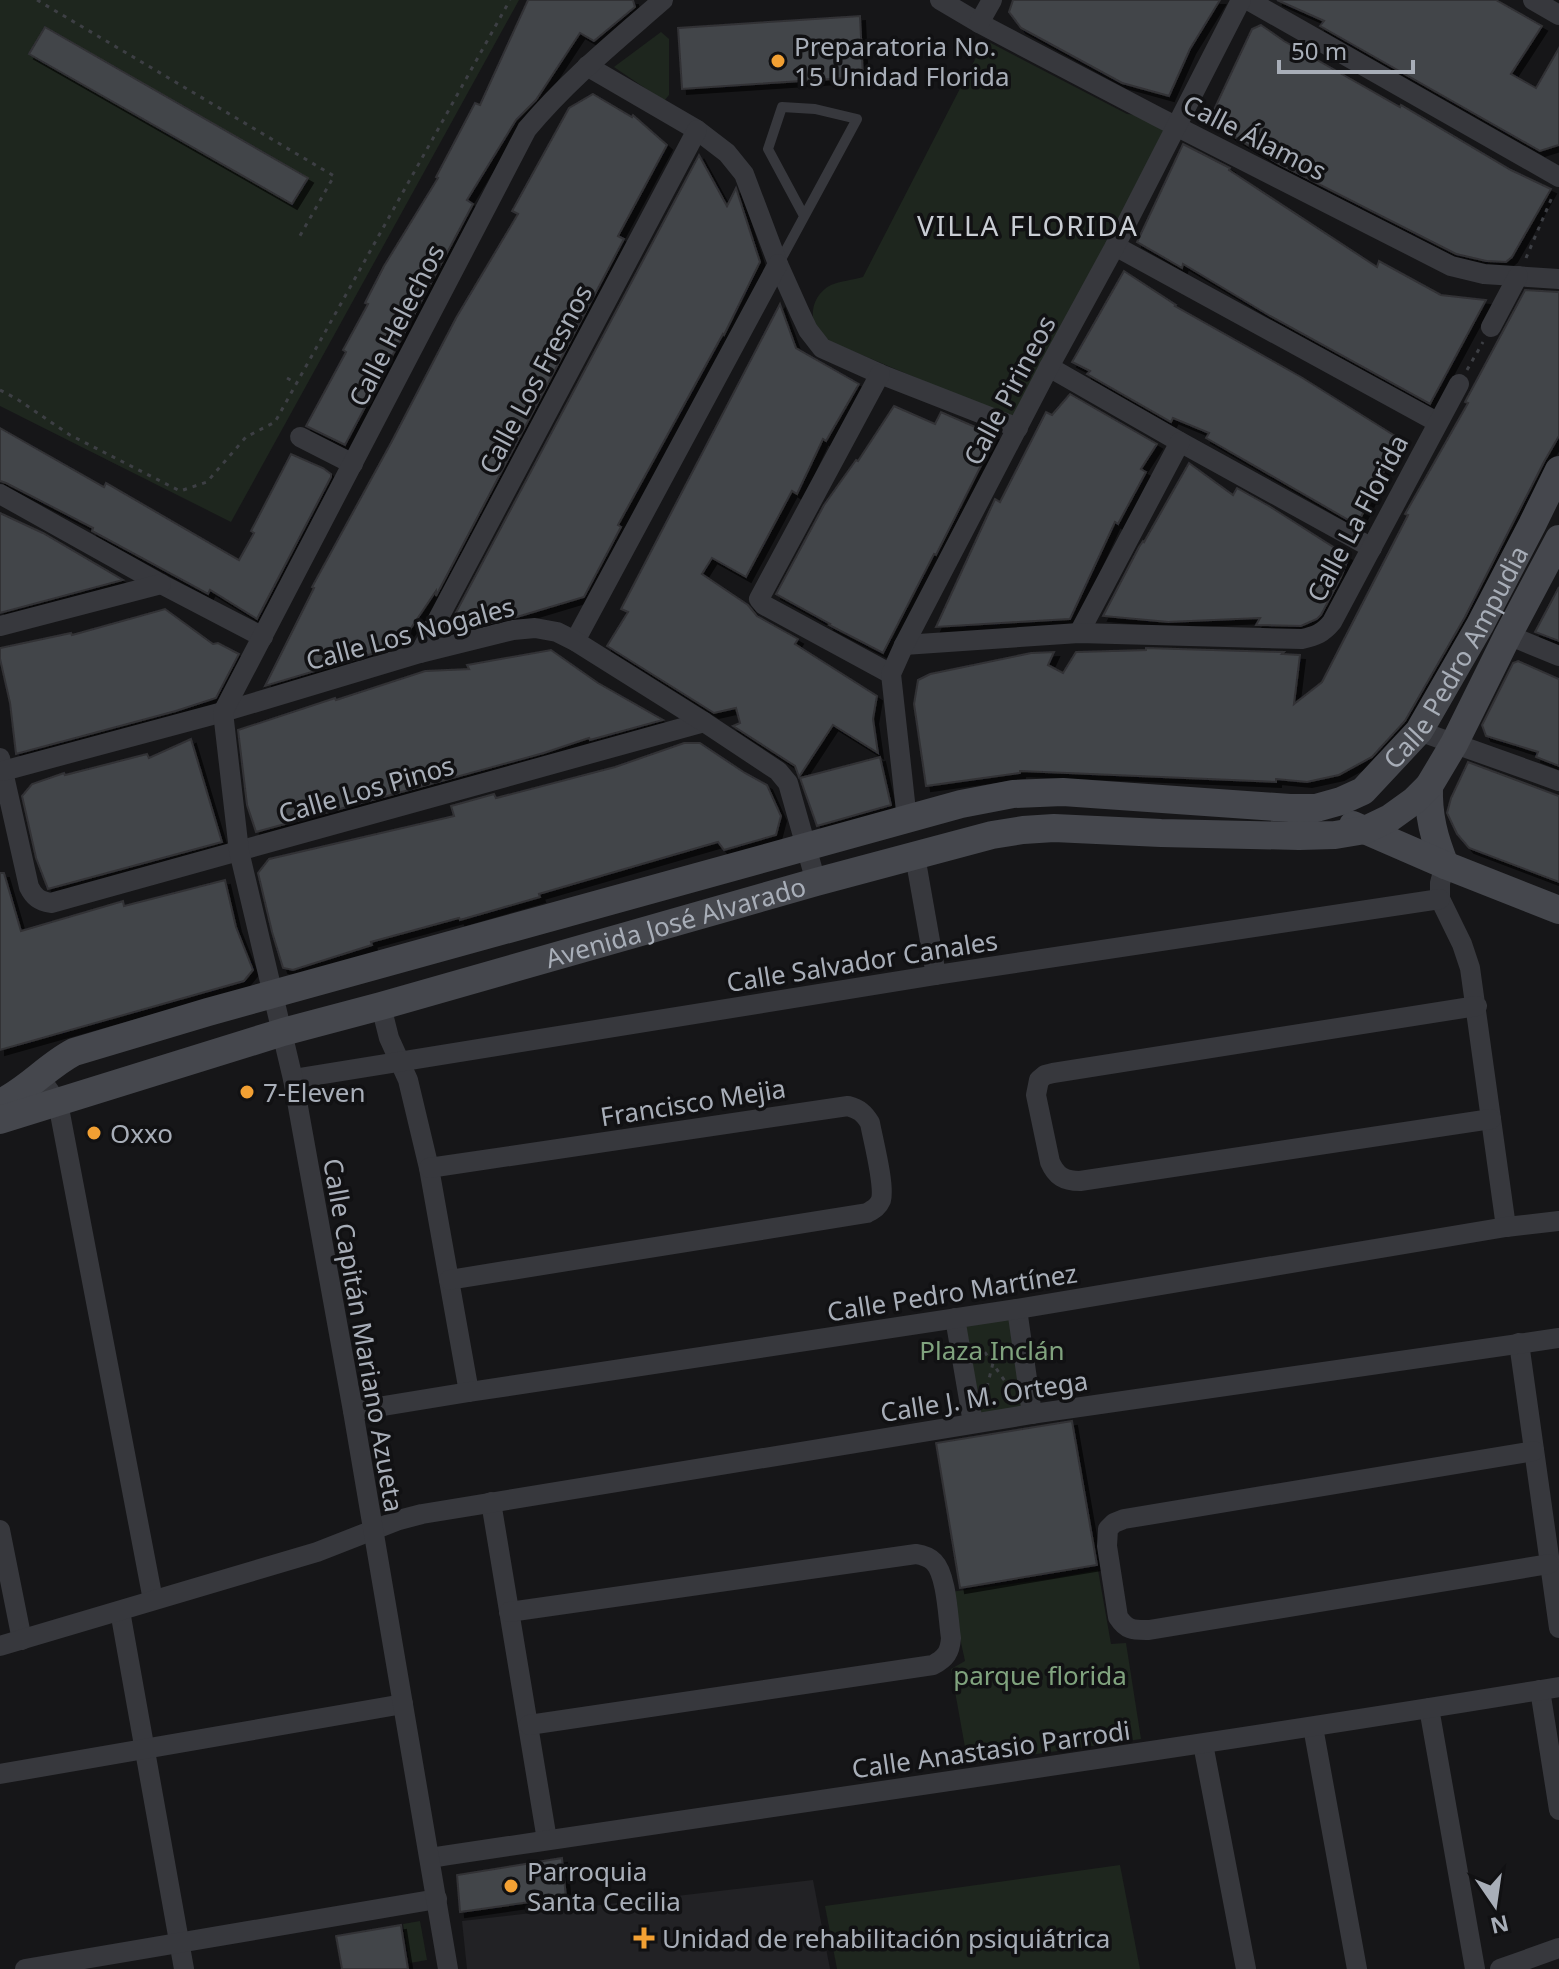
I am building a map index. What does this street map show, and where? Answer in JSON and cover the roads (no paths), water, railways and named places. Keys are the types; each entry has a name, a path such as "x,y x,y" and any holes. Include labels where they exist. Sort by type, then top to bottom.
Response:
{"street":[{"name":"Calle Helechos","path":"223,712 527,129 553,98 663,0"},
{"name":"Calle Álamos","path":"940,0 1451,266 1484,274 1559,279"},
{"path":"979,23 992,0"},
{"name":"Calle Pirineos","path":"891,674 1241,0"},
{"path":"1248,0 1556,186"},
{"path":"1533,0 1559,15"},
{"path":"587,66 697,130 727,153 744,174 778,264 808,330 822,348 1018,428"},
{"name":"Calle Los Fresnos","path":"420,653 697,130"},
{"path":"1115,246 1437,422"},
{"path":"575,641 778,264"},
{"path":"1491,327 1518,276"},
{"path":"1049,367 1372,548"},
{"path":"880,374 759,599 764,605 891,674 907,820"},
{"name":"Calle La Florida","path":"904,645 1079,633 1314,637 1332,622 1459,384"},
{"path":"300,437 353,464"},
{"path":"1079,633 1180,442"},
{"name":"Calle Pedro Ampudia","path":"1316,808 1363,791 1419,731 1480,625 1559,470"},
{"path":"0,494 263,637"},
{"name":"Calle Pedro Ampudia","path":"1365,830 1390,818 1429,786 1454,744 1559,539"},
{"path":"0,626 161,584"},
{"name":"Calle Los Nogales","path":"1,764 223,712 420,653 513,630 535,628 557,632 575,641 778,771 788,783 816,882"},
{"path":"1508,635 1559,656"},
{"name":"Calle Capitán Mariano Azueta","path":"223,712 239,851 293,1079 448,1969"},
{"name":"Calle Los Pinos","path":"1,764 29,887 33,896 51,903 704,722"},
{"path":"1419,731 1559,781"},
{"path":"1429,786 1430,822 1445,865 1440,899 1466,956 1477,1006 1506,1227"},
{"name":"Avenida José Alvarado","path":"0,1103 22,1091 63,1057 74,1052 975,801 1031,792 1063,792 1316,808"},
{"path":"1316,808 1445,865 1559,910"},
{"name":"Avenida José Alvarado","path":"0,1120 283,1032 992,835 1054,828 1299,836 1365,830"},
{"path":"915,856 936,975"},
{"name":"Calle Salvador Canales","path":"293,1079 936,975 1440,899"},
{"path":"381,1006 389,1038 408,1080 429,1168 469,1392"},
{"path":"1477,1006 1053,1073 1039,1080 1036,1095 1053,1170 1069,1181 1491,1119"},
{"path":"40,1078 58,1103 153,1600"},
{"name":"Francisco Mejia","path":"429,1168 848,1106 865,1115 870,1123 882,1188 880,1203 867,1213 449,1280"},
{"name":"Calle Pedro Martínez","path":"353,1411 1017,1309 1506,1227 1559,1221"},
{"path":"1017,1309 1032,1414"},
{"path":"955,1318 973,1423"},
{"name":"Calle J. M. Ortega","path":"0,1646 317,1552 422,1514 973,1423 1559,1338"},
{"path":"1519,1343 1559,1628"},
{"path":"1534,1451 1124,1519 1108,1529 1107,1546 1118,1617 1124,1626 1136,1630 1549,1564"},
{"path":"491,1502 547,1840"},
{"path":"0,1530 22,1640"},
{"path":"509,1612 916,1554 934,1562 942,1577 951,1638 948,1653 933,1665 529,1725"},
{"path":"120,1611 184,1969"},
{"path":"1550,1688 1559,1810"},
{"name":"Calle Anastasio Parrodi","path":"430,1858 1203,1744 1550,1688"},
{"path":"0,1774 403,1704"},
{"path":"1429,1708 1475,1969"},
{"path":"1313,1727 1357,1969"},
{"path":"1203,1744 1246,1969"},
{"path":"25,1969 437,1899"},
{"path":"1500,1969 1559,1948"}],"lane":[{"path":"778,264 857,119 815,109 782,107 768,149 804,216"}],"place":[{"name":"Preparatoria No. 15 Unidad Florida","path":"778,61"},
{"name":"7-Eleven","path":"247,1092"},
{"name":"Oxxo","path":"94,1133"},
{"name":"Parroquia Santa Cecilia","path":"511,1886"},
{"name":"Unidad de rehabilitación psiquiátrica","path":"644,1938"}],"district":[{"name":"VILLA FLORIDA","path":"1028,225"}],"park label":[{"name":"Plaza Inclán","path":"992,1350"},
{"name":"parque florida","path":"1040,1675"}]}
